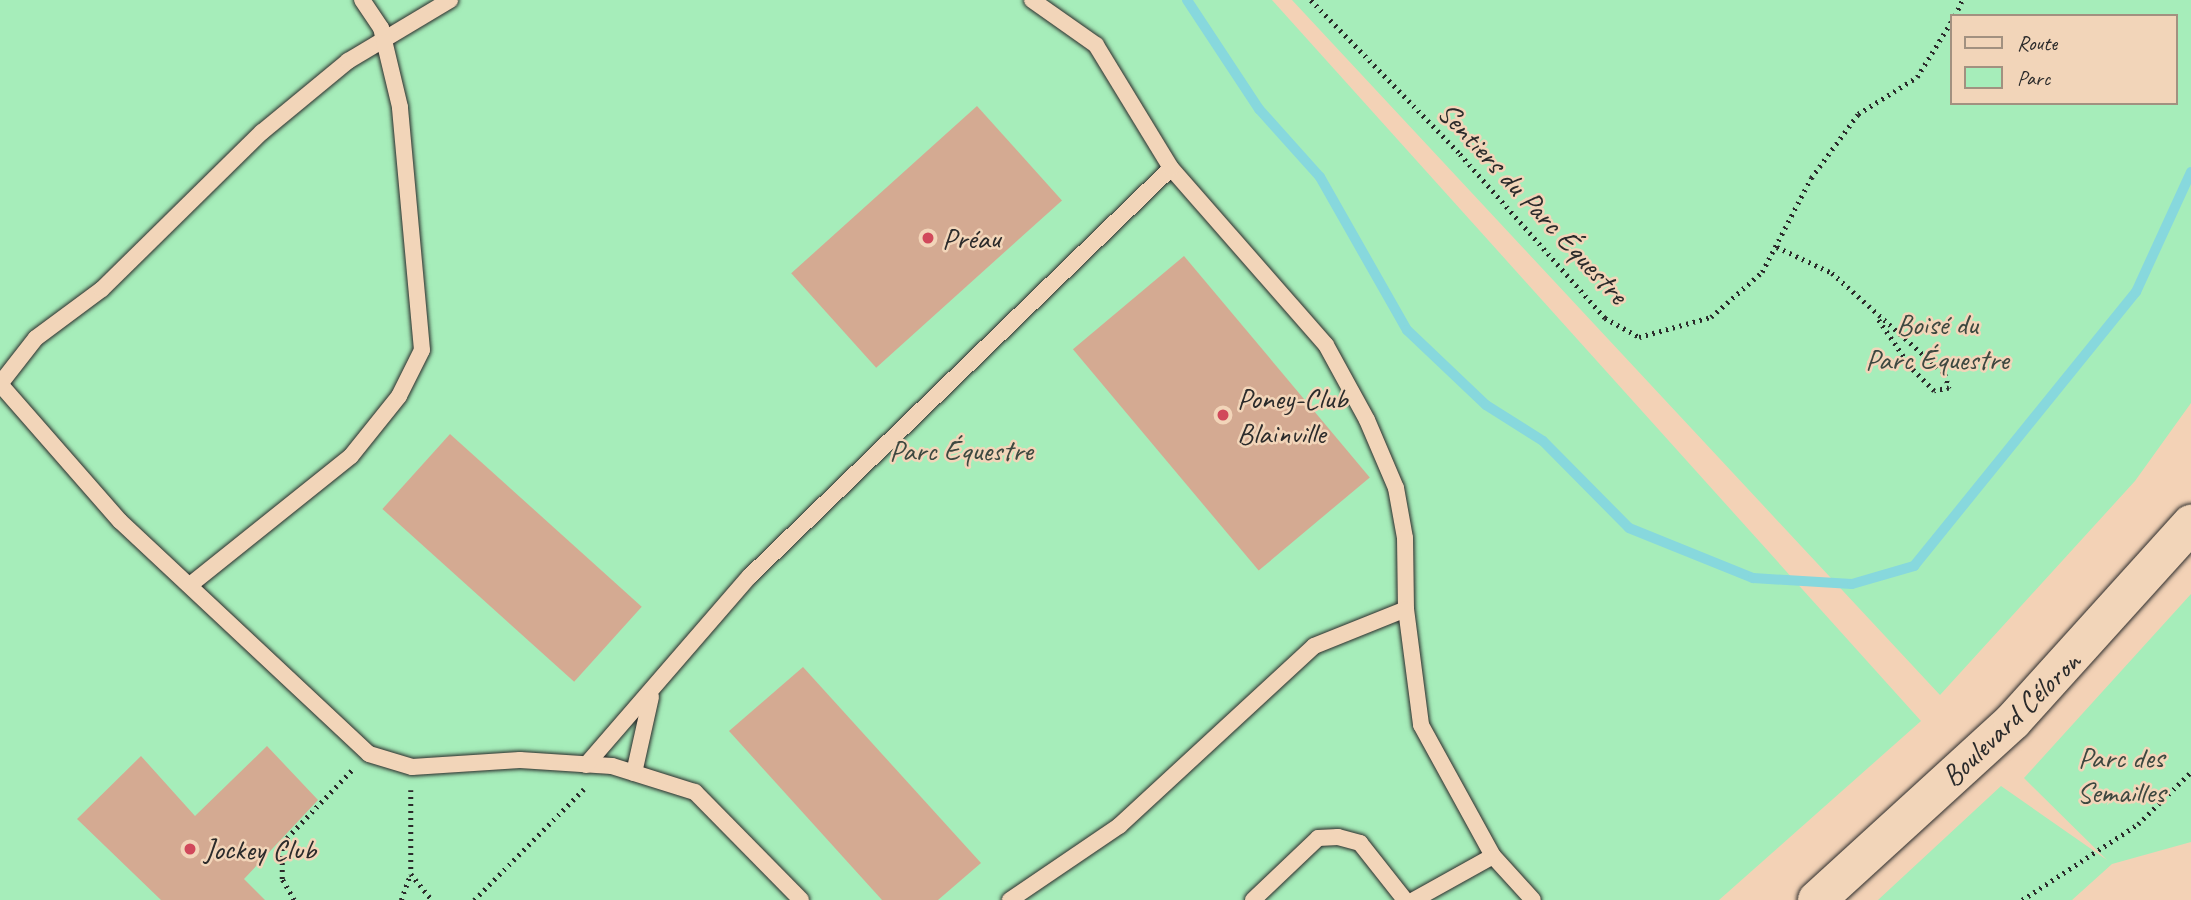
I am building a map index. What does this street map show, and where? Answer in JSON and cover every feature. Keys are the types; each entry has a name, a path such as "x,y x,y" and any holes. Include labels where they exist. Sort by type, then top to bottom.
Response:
{"street":[{"name":"Boulevard Céloron","path":"1817,900 2032,702 2191,524"}],"lane":[{"path":"190,585 351,457 399,396 422,350 400,107 384,40 362,0"},
{"path":"450,0 348,61 262,132 102,289 36,338 0,384 120,521 369,754 412,767 520,760 606,766 695,792 801,900"},
{"path":"1032,0 1096,45 1171,168 1326,345 1367,420 1396,488 1405,538 1406,609 1421,725 1493,856 1533,900"},
{"path":"586,765 651,695 750,576 1171,168"},
{"path":"1010,900 1119,826 1314,646 1406,609"},
{"path":"634,773 651,695"},
{"path":"1253,900 1318,838 1338,837 1360,843 1405,900"},
{"path":"1414,900 1493,856"}],"path":[{"name":"Sentiers du Parc Équestre","path":"1311,0 1460,154 1605,318 1639,337 1711,317 1762,272 1811,178 1858,114 1917,77 1950,24"},
{"path":"1777,247 1832,273 1877,318 1945,374 1948,388 1934,391 1911,368 1877,318"},
{"path":"294,900 282,879 282,843 369,754"},
{"path":"474,900 606,766"},
{"path":"401,900 411,874 412,767"},
{"path":"2022,900 2138,824 2191,772"},
{"path":"411,874 432,900"}],"green space":[{"name":"Parc Équestre","path":"0,0 1272,0 1921,721 1719,900 0,900"},
{"name":"Boisé du Parc Équestre","path":"1292,0 2191,0 2191,403 2135,481 1940,695"},
{"name":"Parc des Semailles","path":"2191,594 2191,842 2112,864 2072,900 1878,900 2001,786 2107,860 2024,778"}],"building":[{"name":"Préau","path":"977,106 1062,200 876,368 791,273"},
{"name":"Poney-Club Blainville","path":"1184,256 1370,477 1259,571 1073,349"},
{"path":"450,434 642,607 574,682 382,509"},
{"path":"803,667 981,863 938,900 882,900 729,731"},
{"name":"Jockey Club","path":"267,746 318,800 244,879 265,900 161,900 77,819 141,756 195,816"}],"waterway":[{"path":"1187,0 1259,109 1320,177 1407,330 1486,405 1543,441 1629,528 1753,578 1852,584 1914,566 2136,292 2191,172"}],"place":[{"name":"Préau","path":"928,238"},
{"name":"Poney-Club Blainville","path":"1223,415"},
{"name":"Jockey Club","path":"190,849"}]}
